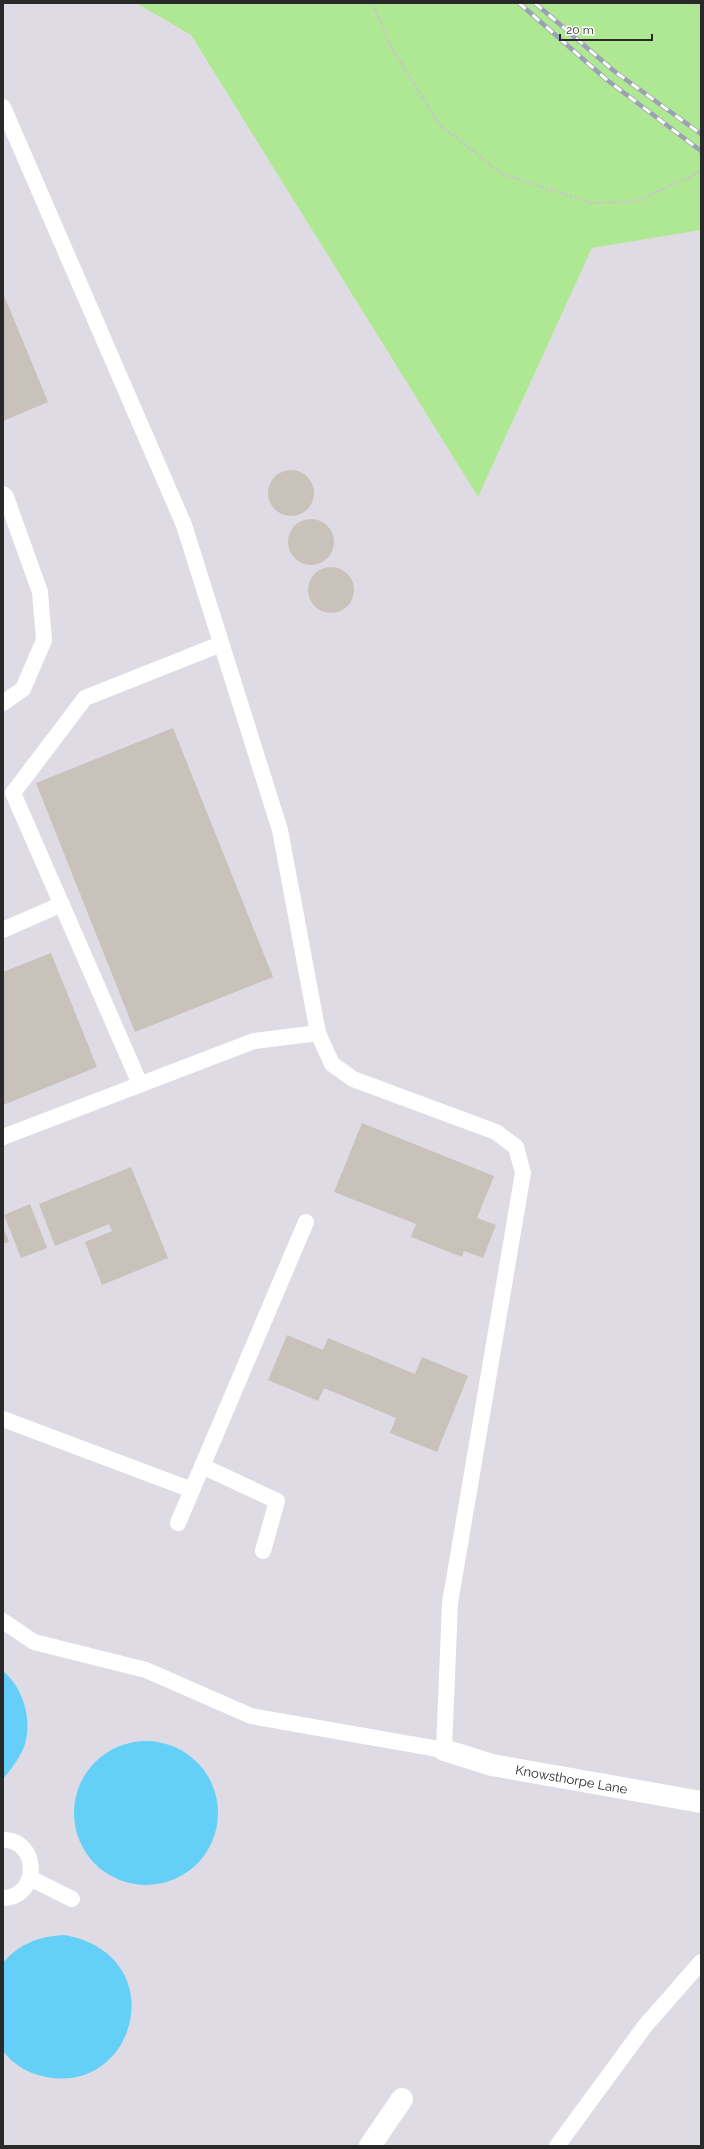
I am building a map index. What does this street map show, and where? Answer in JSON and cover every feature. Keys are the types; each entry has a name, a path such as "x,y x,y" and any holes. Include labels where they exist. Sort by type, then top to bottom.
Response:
{"street":[{"name":"Knowsthorpe Lane","path":"444,1750 492,1765 701,1802"},
{"path":"370,2146 402,2099"}],"lane":[{"path":"3,107 184,525 280,830 318,1033 332,1064 353,1079 496,1132 516,1147 523,1174 450,1603 444,1750 251,1716 146,1670 34,1642 3,1621"},
{"path":"3,494 6,497 40,592 44,640 24,689 3,703"},
{"path":"140,1084 13,793 86,698 222,644"},
{"path":"3,930 62,904"},
{"path":"3,1137 254,1041 318,1033"},
{"path":"178,1524 306,1222"},
{"path":"3,1419 192,1490"},
{"path":"202,1466 277,1501 263,1551"},
{"path":"3,1840 18,1844 26,1851 31,1862 30,1878 19,1893 3,1898"},
{"path":"30,1878 72,1899"},
{"path":"557,2146 644,2026 701,1962"}],"path":[{"path":"372,3 392,49 439,124 502,174 591,203 636,201 696,174 701,170"},
{"path":"694,3 701,10"}],"shaded area":[{"path":"3,3 136,3 191,35 478,497 592,248 701,230 701,2146 3,2146"}],"green space":[{"path":"136,3 701,3 701,230 592,248 478,497 191,35"}],"water":[{"path":"3,1671 16,1687 25,1706 27,1716 27,1737 24,1747 15,1764 3,1779"},
{"path":"146,1741 167,1744 180,1750 192,1757 202,1767 215,1792 218,1813 215,1834 209,1847 202,1859 192,1869 167,1882 146,1885 125,1882 112,1876 100,1869 90,1859 77,1834 74,1813 77,1792 83,1779 90,1767 100,1757 125,1744"},
{"path":"65,1935 99,1948 121,1969 131,1994 130,2021 120,2046 102,2065 77,2077 46,2077 34,2074 17,2065 3,2051 3,1963 16,1950 31,1942 47,1937"}],"building":[{"path":"3,293 48,402 3,421"},
{"path":"291,470 304,474 310,480 314,493 310,506 304,512 291,516 278,512 272,506 268,493 272,480 278,474"},
{"path":"311,519 324,523 330,529 334,542 330,555 324,561 311,565 298,561 292,555 288,542 292,529 298,523"},
{"path":"331,567 344,571 350,577 354,590 350,603 344,609 331,613 318,609 312,603 308,590 312,577 318,571"},
{"path":"173,728 273,977 135,1032 36,783"},
{"path":"51,953 97,1067 3,1105 3,972"},
{"path":"362,1123 494,1176 477,1218 496,1225 483,1258 464,1251 462,1257 411,1237 416,1224 334,1192"},
{"path":"131,1167 168,1258 102,1285 85,1242 112,1231 109,1224 55,1246 39,1204"},
{"path":"30,1204 47,1248 21,1258 4,1215"},
{"path":"3,1227 9,1242 3,1244"},
{"path":"287,1335 323,1350 328,1338 415,1374 422,1357 468,1376 437,1452 390,1433 396,1418 324,1388 318,1401 268,1380"}],"railway":[{"path":"519,3 607,80 701,151"},
{"path":"535,3 614,71 701,134"}]}
